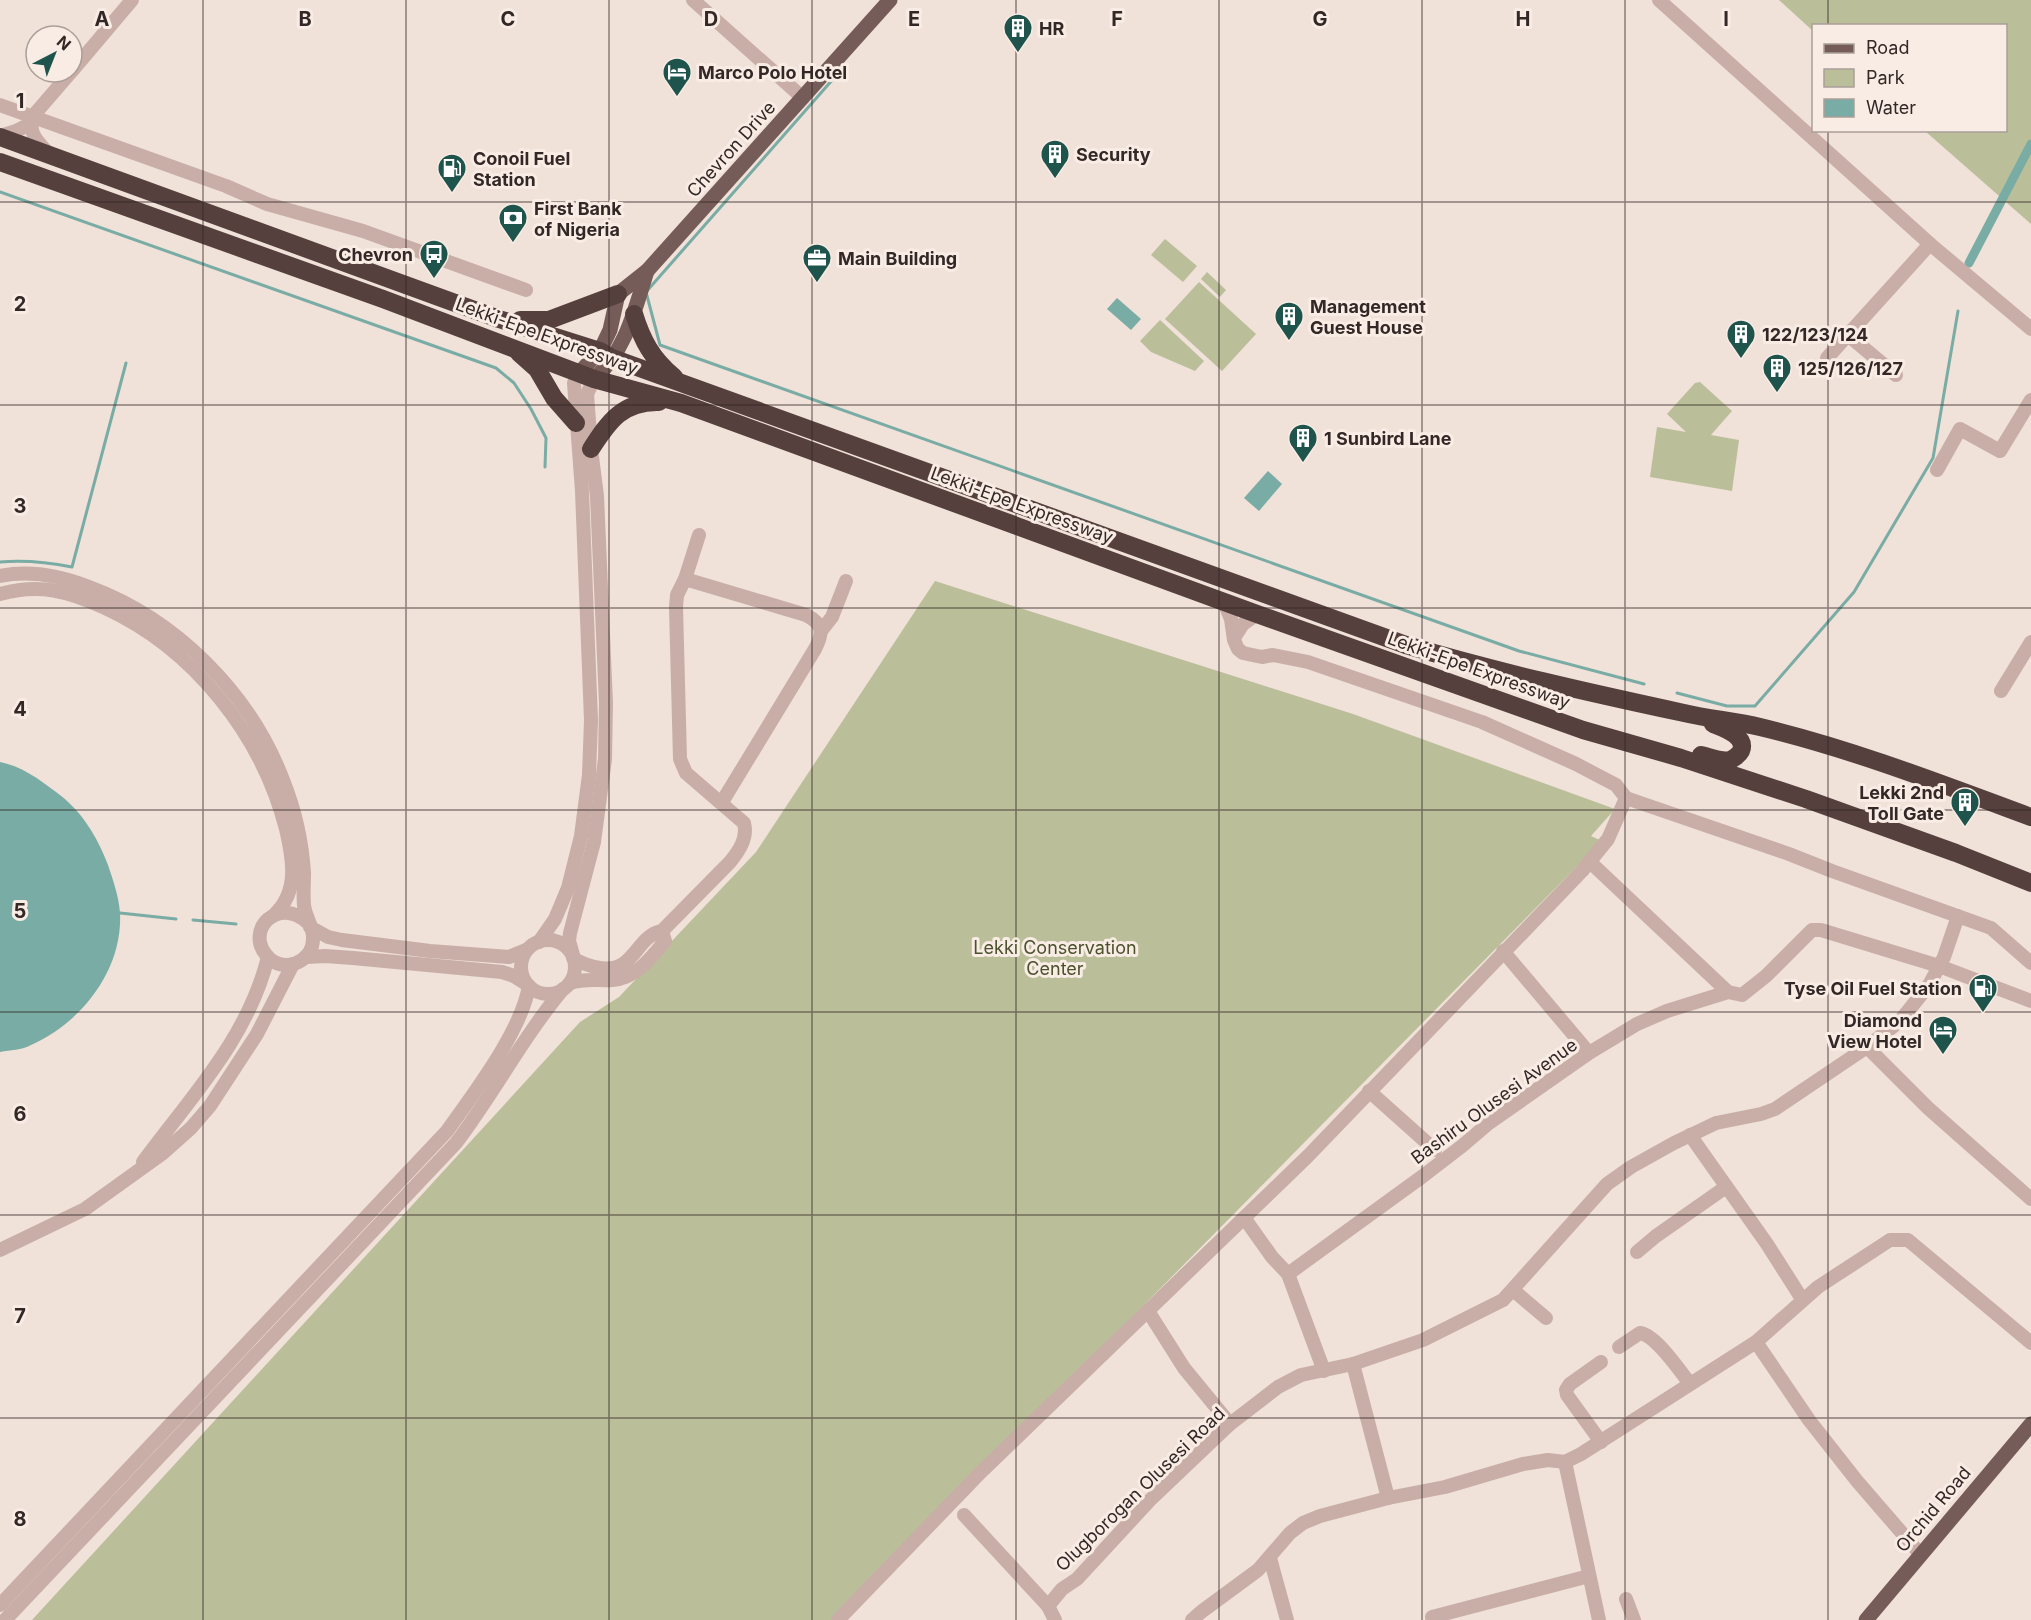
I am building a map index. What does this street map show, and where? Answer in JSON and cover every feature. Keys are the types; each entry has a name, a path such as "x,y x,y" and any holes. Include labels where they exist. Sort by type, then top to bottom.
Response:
{"highway":[{"name":"Lekki-Epe Expressway","path":"0,136 499,319 681,403 1257,614 1583,729 1806,799 1956,853 2031,883"},
{"name":"Lekki-Epe Expressway","path":"0,162 510,346 680,381 1406,645 1464,662 1684,713 1760,727 1886,764 2031,816"},
{"path":"499,319 549,320 618,294"},
{"path":"384,299 411,301 542,349 615,371 649,378 744,412 759,411"},
{"path":"634,314 642,339 651,354 665,370 680,381"},
{"path":"510,346 537,369 554,398 576,423"},
{"path":"591,449 613,418 626,409 639,403 681,403"},
{"path":"1650,750 1670,747 1719,760 1730,760 1741,751 1742,745 1733,733 1684,713"}],"main road":[{"name":"Chevron Drive","path":"618,294 647,271 890,0"},
{"name":"Chevron Drive","path":"597,365 625,339 647,271"},
{"path":"597,365 610,330 618,294"},
{"name":"Orchid Road","path":"1866,1620 2031,1424"}],"street":[{"path":"84,56 132,0"},
{"path":"693,0 803,98"},
{"path":"1659,0 1930,244 2031,329"},
{"path":"0,136 16,131 32,120 61,84"},
{"path":"0,105 32,120 226,186 267,204 363,231 526,290"},
{"path":"32,120 34,138 48,153"},
{"path":"1827,358 1930,244"},
{"path":"1848,335 1896,375"},
{"path":"539,942 555,919 568,888 580,836 589,776 591,720 582,491 574,383 597,365"},
{"path":"5,1620 456,1143 477,1115 542,1014 567,986 574,974 570,933 594,842 605,759 606,703 597,496 587,394 597,365"},
{"path":"1937,470 1960,429 2000,451 2031,400"},
{"path":"275,914 293,912 302,916 309,925 328,937 430,951 509,957 545,939 555,940 563,944 573,957 585,965 604,969 622,966 653,932 662,931 740,850 745,828 744,823 722,802 686,772 680,759 677,595 699,535"},
{"path":"0,576 23,573 64,578 124,602 188,645 240,702 258,729 283,779 299,830 304,876 304,905 314,941 306,957"},
{"path":"684,579 806,615 816,621 821,632 821,638 815,649 722,802"},
{"path":"821,632 832,617 846,581"},
{"path":"0,594 32,589 64,591 80,596 160,639 187,663 225,705 258,758 277,801 292,853 291,887 285,904 263,925 260,934 262,950 276,963 293,964 306,957 318,956 502,972 514,976 537,992 546,994 555,993 585,979 615,980 639,970 665,941 662,931"},
{"path":"1224,602 1231,619 1234,639 1238,649 1243,653 1262,657 1273,655 1308,662 1482,722 1616,784 1626,798 1789,854 1991,928 2031,963"},
{"path":"1234,639 1249,618 1257,614"},
{"path":"2001,691 2031,642"},
{"path":"838,1620 980,1473 1245,1219 1590,862 1608,839 1626,798"},
{"path":"1590,862 1728,992"},
{"name":"Olugborogan Olusesi Road","path":"1048,1606 1053,1603 1062,1589 1077,1579 1150,1500 1230,1424 1278,1387 1301,1375 1353,1364 1423,1340 1503,1300 1607,1184 1631,1167 1716,1123 1775,1109 1867,1047 1900,1021 1929,985 1944,957 1958,916"},
{"name":"Bashiru Olusesi Avenue","path":"1288,1274 1423,1176 1488,1123 1589,1053 1637,1024 1657,1015 1694,1001 1728,992 1742,995 1766,976 1812,930 1821,930 1939,966"},
{"path":"0,1605 447,1131 478,1087 513,1030 526,1001 527,984 520,968 526,950"},
{"path":"1503,951 1589,1053"},
{"path":"136,1171 217,1066 241,1027 258,990 268,957"},
{"path":"0,1250 85,1209 163,1153 191,1128 210,1106 257,1034 293,964"},
{"path":"1939,966 2031,1001"},
{"path":"1867,1047 1928,1108 2031,1199"},
{"path":"1369,1091 1435,1150"},
{"path":"1690,1135 1803,1299"},
{"path":"1637,1252 1726,1187"},
{"path":"1245,1219 1272,1257 1288,1274 1324,1371"},
{"path":"1192,1620 1245,1581 1270,1558 1290,1533 1303,1523 1320,1516 1388,1498 1445,1488 1523,1464 1548,1460 1565,1462 1601,1442 1756,1342 1818,1287 1890,1240 1908,1240 2031,1343"},
{"path":"1513,1290 1546,1318"},
{"path":"1148,1311 1184,1368 1230,1424"},
{"path":"1619,1347 1640,1333 1644,1333 1672,1361 1690,1384"},
{"path":"1756,1342 1809,1420 1857,1481 1921,1555"},
{"path":"1601,1362 1570,1384 1566,1390 1567,1395 1601,1442"},
{"path":"1353,1364 1388,1498"},
{"path":"1565,1462 1599,1620"},
{"path":"964,1515 1048,1606 1055,1620"},
{"path":"1270,1558 1287,1620"},
{"path":"1432,1617 1588,1576"},
{"path":"1626,1599 1634,1620"}],"green space":[{"path":"1779,0 2031,0 2031,224 1926,132 2007,132 2007,24 1812,24 1812,30"},
{"path":"1165,239 1197,266 1183,282 1151,255"},
{"path":"1207,272 1226,290 1220,297 1201,279"},
{"path":"1199,282 1256,334 1222,371 1165,319"},
{"path":"1160,320 1204,361 1195,371 1151,352 1140,341"},
{"path":"1700,382 1732,411 1711,435 1739,440 1732,491 1650,477 1657,427 1686,432 1667,414 1695,383"},
{"name":"Lekki Conservation Center","path":"935,581 1353,714 1615,809 1591,836 1602,841 833,1620 32,1620 580,1022 619,997 756,852"}],"water":[{"path":"1117,298 1141,319 1131,330 1107,309"},
{"path":"1268,471 1282,484 1259,511 1244,498"},
{"path":"0,762 36,778 65,799 81,815 99,844 108,865 120,913 119,934 114,955 106,974 82,1009 49,1035 31,1045 0,1052"}],"waterway":[{"path":"841,70 646,292 660,345 1519,651 1644,684"},
{"path":"1969,263 2031,144"},
{"path":"0,192 496,368 514,383 546,438 545,467"},
{"path":"1677,693 1727,706 1755,706 1854,592 1933,458 1958,311"},
{"path":"0,562 36,562 72,567 126,363"},
{"path":"120,913 176,919"},
{"path":"193,920 236,924"}],"place":[{"name":"HR","path":"1018,54"},
{"name":"Marco Polo Hotel","path":"677,98"},
{"name":"Security","path":"1055,180"},
{"name":"Conoil Fuel Station","path":"452,194"},
{"name":"First Bank of Nigeria","path":"513,244"},
{"name":"Chevron","path":"434,280"},
{"name":"Main Building","path":"817,284"},
{"name":"Management Guest House","path":"1289,342"},
{"name":"122/123/124","path":"1741,360"},
{"name":"125/126/127","path":"1777,394"},
{"name":"1 Sunbird Lane","path":"1303,464"},
{"name":"Lekki 2nd Toll Gate","path":"1965,828"},
{"name":"Tyse Oil Fuel Station","path":"1983,1014"},
{"name":"Diamond View Hotel","path":"1943,1056"}]}
